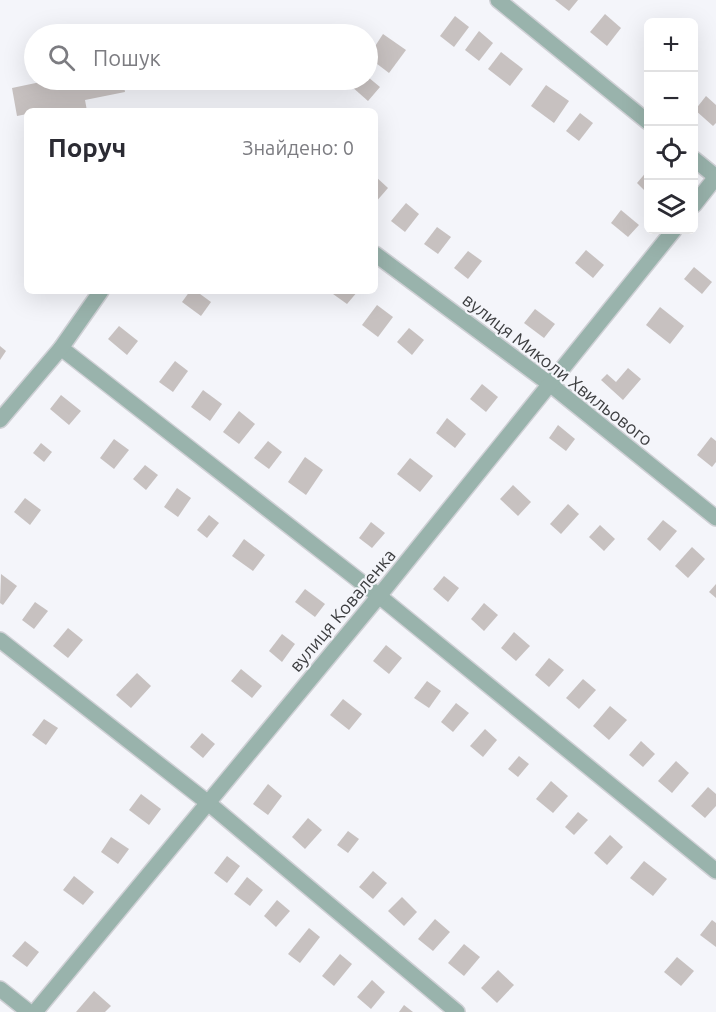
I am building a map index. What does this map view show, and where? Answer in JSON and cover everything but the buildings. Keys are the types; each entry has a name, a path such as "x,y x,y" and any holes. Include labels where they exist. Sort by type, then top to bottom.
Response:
{"street":[{"path":"498,0 644,119"},
{"path":"698,163 716,177 698,200"},
{"name":"вулиця Коваленка","path":"35,1012 379,596 671,234"},
{"name":"вулиця Миколи Хвильового","path":"378,256 551,385 716,518"},
{"path":"0,420 61,348 99,294"},
{"path":"61,348 379,596 716,871"},
{"path":"0,640 207,802 457,1012"},
{"path":"0,989 29,1012"}]}
